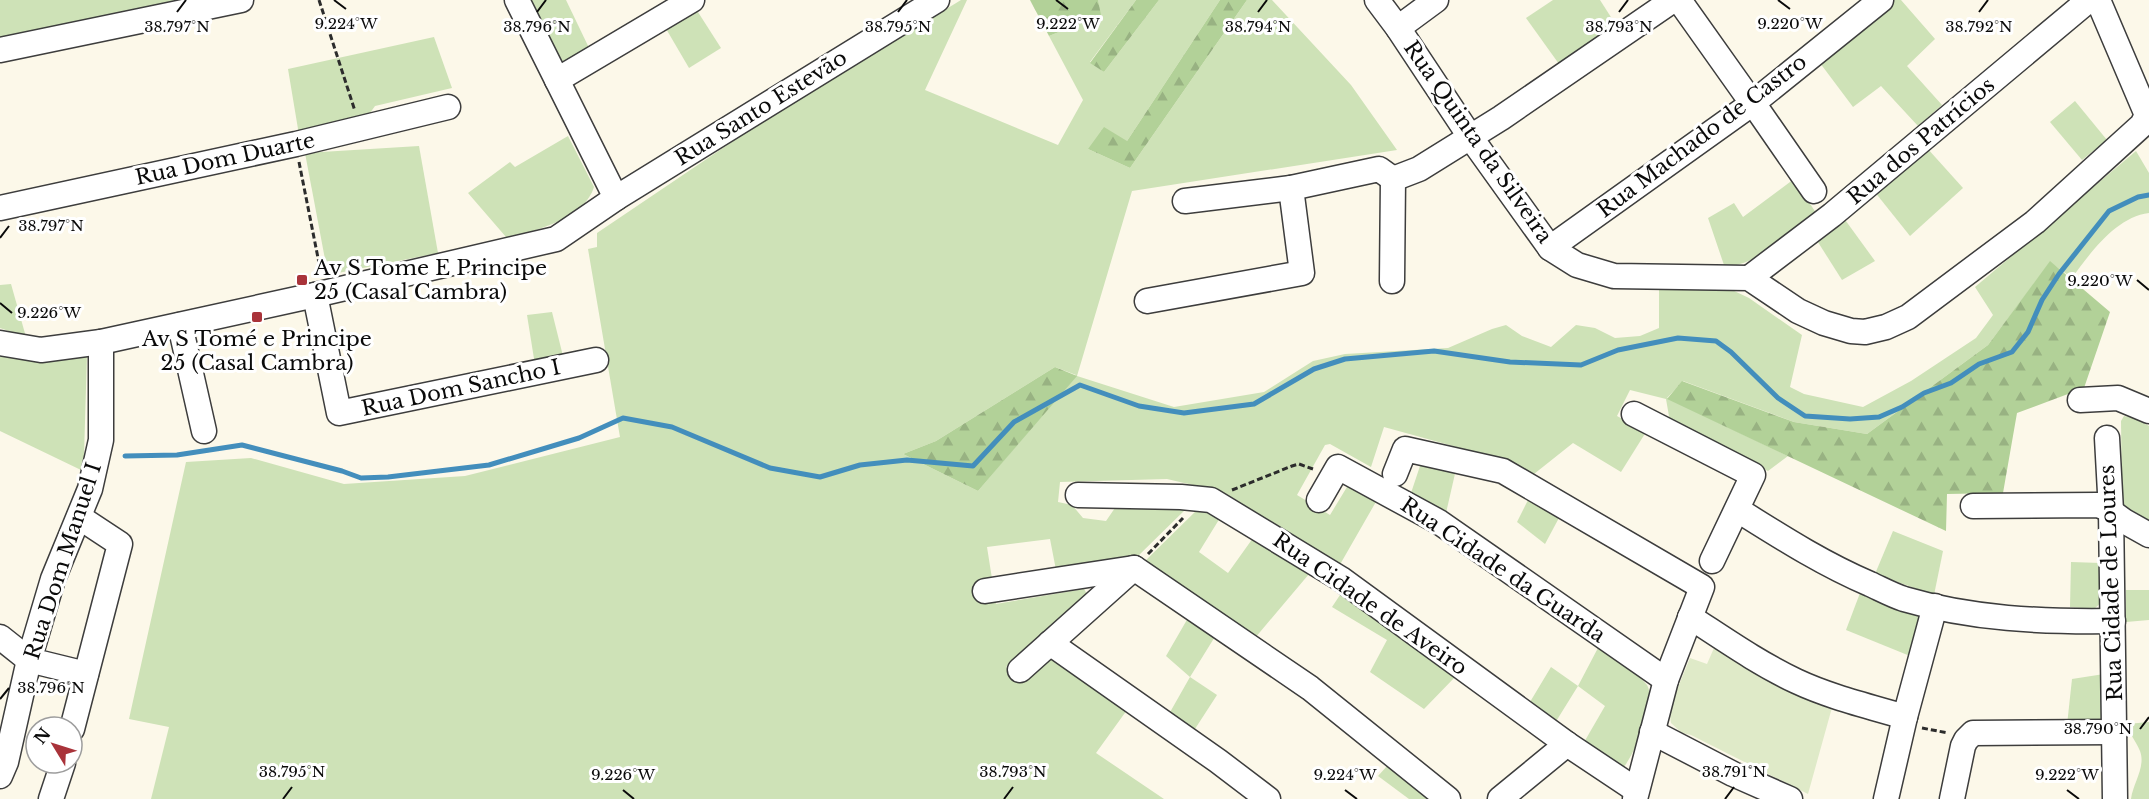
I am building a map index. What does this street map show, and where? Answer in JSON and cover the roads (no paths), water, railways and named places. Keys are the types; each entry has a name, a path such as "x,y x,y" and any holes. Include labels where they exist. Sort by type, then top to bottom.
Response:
{"street":[{"path":"0,50 241,0"},
{"path":"517,0 616,198"},
{"path":"557,80 692,0"},
{"name":"Rua Santo Estevão","path":"0,343 41,350 101,342 556,239 616,198 937,0"},
{"name":"Rua Quinta da Silveira","path":"1377,0 1471,138 1550,248 1577,265 1614,276 1749,278"},
{"path":"1398,28 1436,0"},
{"path":"1393,179 1419,169 1471,138 1673,0"},
{"path":"1679,0 1814,191"},
{"name":"Rua Machado de Castro","path":"1550,248 1881,0"},
{"name":"Rua dos Patrícios","path":"1749,278 1832,215 2090,0"},
{"path":"1749,278 1798,310 1824,323 1851,331 1865,332 1886,327 1908,317 2035,222 2142,125 2148,115 2098,0"},
{"name":"Rua Dom Duarte","path":"0,208 296,144 448,108"},
{"path":"1185,201 1291,188 1379,169 1393,179"},
{"path":"1392,280 1393,179"},
{"path":"1147,301 1302,273 1291,188"},
{"name":"Rua Dom Sancho I","path":"320,294 339,413 596,360"},
{"path":"180,325 204,430"},
{"name":"Rua Dom Manuel I","path":"0,776 6,762 29,660 53,579 90,489 101,440 101,342"},
{"name":"Rua Cidade de Loures","path":"2115,799 2111,511 2099,415 2118,398 2149,411"},
{"path":"1634,414 1753,475 1712,561"},
{"path":"1395,474 1405,449 1503,471 1702,587 1666,680 1636,794"},
{"name":"Rua Cidade da Guarda","path":"1320,500 1338,467 1439,522 1666,680"},
{"name":"Rua Cidade de Aveiro","path":"1078,495 1180,497 1211,500 1341,579 1636,794"},
{"path":"1972,506 2098,505 2149,535"},
{"path":"1738,510 1812,556 1902,598 1977,615 2053,622 2113,621"},
{"path":"76,715 120,543 79,517"},
{"path":"1020,670 1134,568"},
{"path":"985,591 1134,568 1310,687 1448,799"},
{"path":"1886,799 1909,722 1935,606"},
{"path":"1690,617 1756,660 1797,681 1909,722"},
{"path":"0,637 29,660 86,674"},
{"path":"1050,643 1218,761 1268,799"},
{"path":"1652,732 1733,774 1790,799"},
{"path":"1952,799 1964,746 1967,738 1977,732 2029,734 2115,732"},
{"path":"1500,799 1567,744"},
{"path":"51,799 59,775"}],"waterway":[{"path":"125,456 177,455 242,445 361,478 388,477 489,465 579,438 623,418 672,427 770,468 820,477 860,465 907,460 973,466 1014,422 1080,385 1139,406 1184,413 1254,404 1314,369 1345,359 1434,351 1510,362 1581,365 1618,350 1678,338 1716,341 1731,352 1778,398 1805,416 1850,419 1879,417 1902,407 1924,393 1951,383 1979,364 2012,352 2028,332 2042,300 2059,274 2109,211 2138,197 2149,195"}],"place":[{"name":"Av S Tome E Principe 25 (Casal Cambra)","path":"302,280"},
{"name":"Av S Tomé e Principe 25 (Casal Cambra)","path":"257,317"}]}
